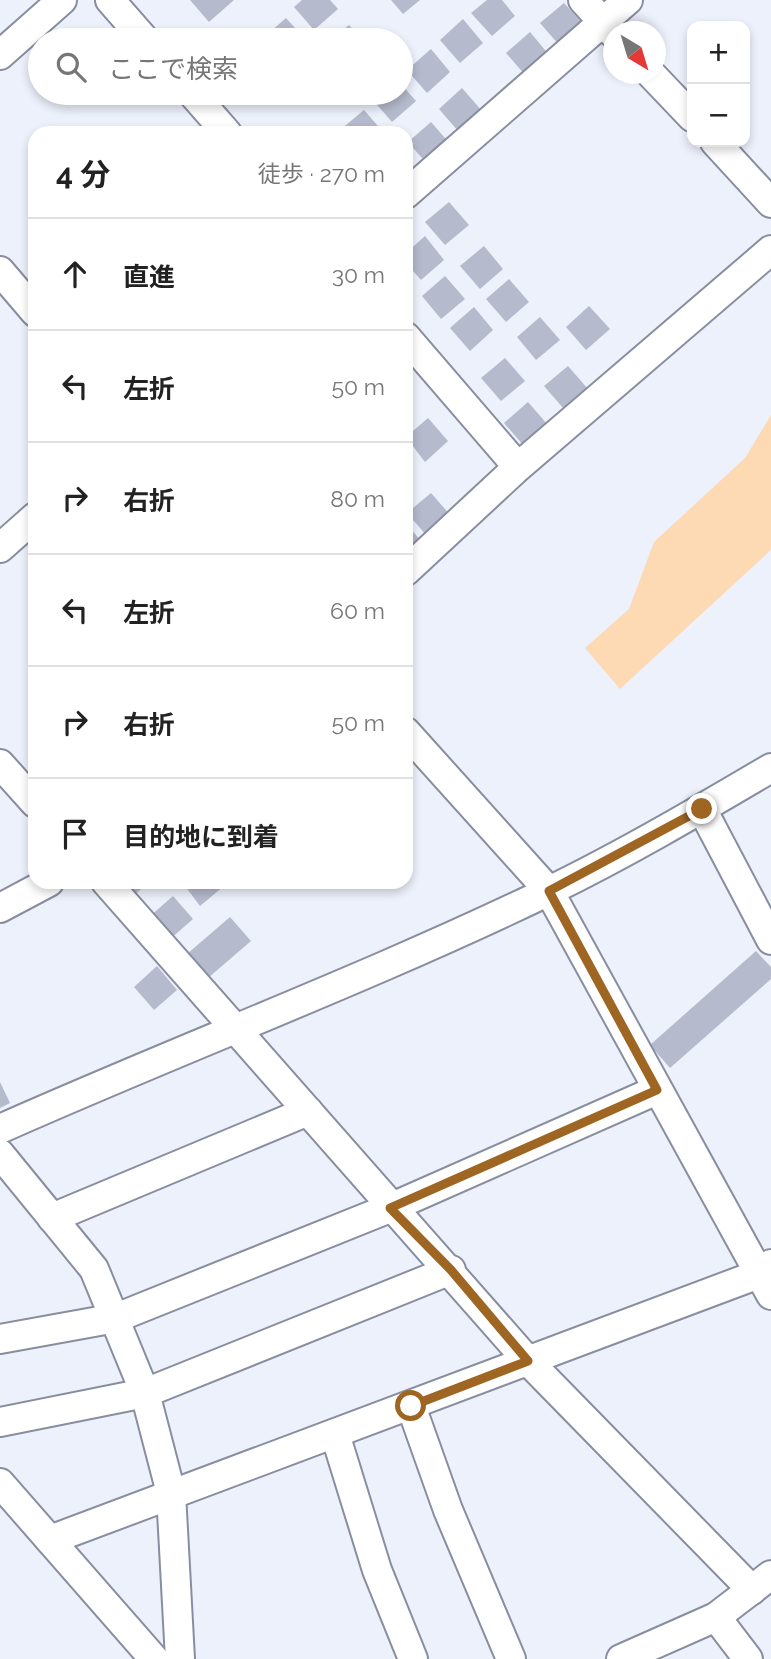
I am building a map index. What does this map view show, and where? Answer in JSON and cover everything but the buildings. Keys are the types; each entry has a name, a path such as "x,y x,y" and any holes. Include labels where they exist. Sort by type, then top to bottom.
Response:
{"street":[{"path":"30,28 62,0"},
{"path":"110,0 134,28"},
{"path":"583,0 603,22"},
{"path":"613,21 628,0"},
{"path":"0,54 28,30"},
{"path":"413,188 603,32"},
{"path":"661,84 687,112"},
{"path":"202,105 221,126"},
{"path":"720,147 771,203"},
{"path":"413,564 518,467 771,250"},
{"path":"0,271 28,304"},
{"path":"413,345 518,467"},
{"path":"0,548 28,523"},
{"path":"50,1540 528,1361 767,1278 657,1090 549,891 413,740"},
{"path":"0,764 28,795"},
{"path":"0,1129 238,1029 549,891 702,809 771,768"},
{"path":"702,809 771,940"},
{"path":"0,908 36,889"},
{"path":"112,889 238,1029 390,1208 451,1270 528,1361 762,1582 716,1617 621,1659"},
{"path":"0,1339 116,1318 390,1208 657,1090"},
{"path":"52,1217 308,1111"},
{"path":"0,1154 94,1269 145,1393 171,1493 180,1659"},
{"path":"0,1422 145,1393 451,1270"},
{"path":"411,1406 448,1510 511,1659"},
{"path":"335,1434 377,1570 413,1659"},
{"path":"0,1483 154,1659"},
{"path":"716,1617 748,1659"}],"shaded area":[{"path":"771,415 771,550 620,689 585,648 629,609 654,542 745,458"}],"route":[{"path":"411,1406 528,1361 451,1270 390,1208 657,1090 549,891 702,809"}]}
